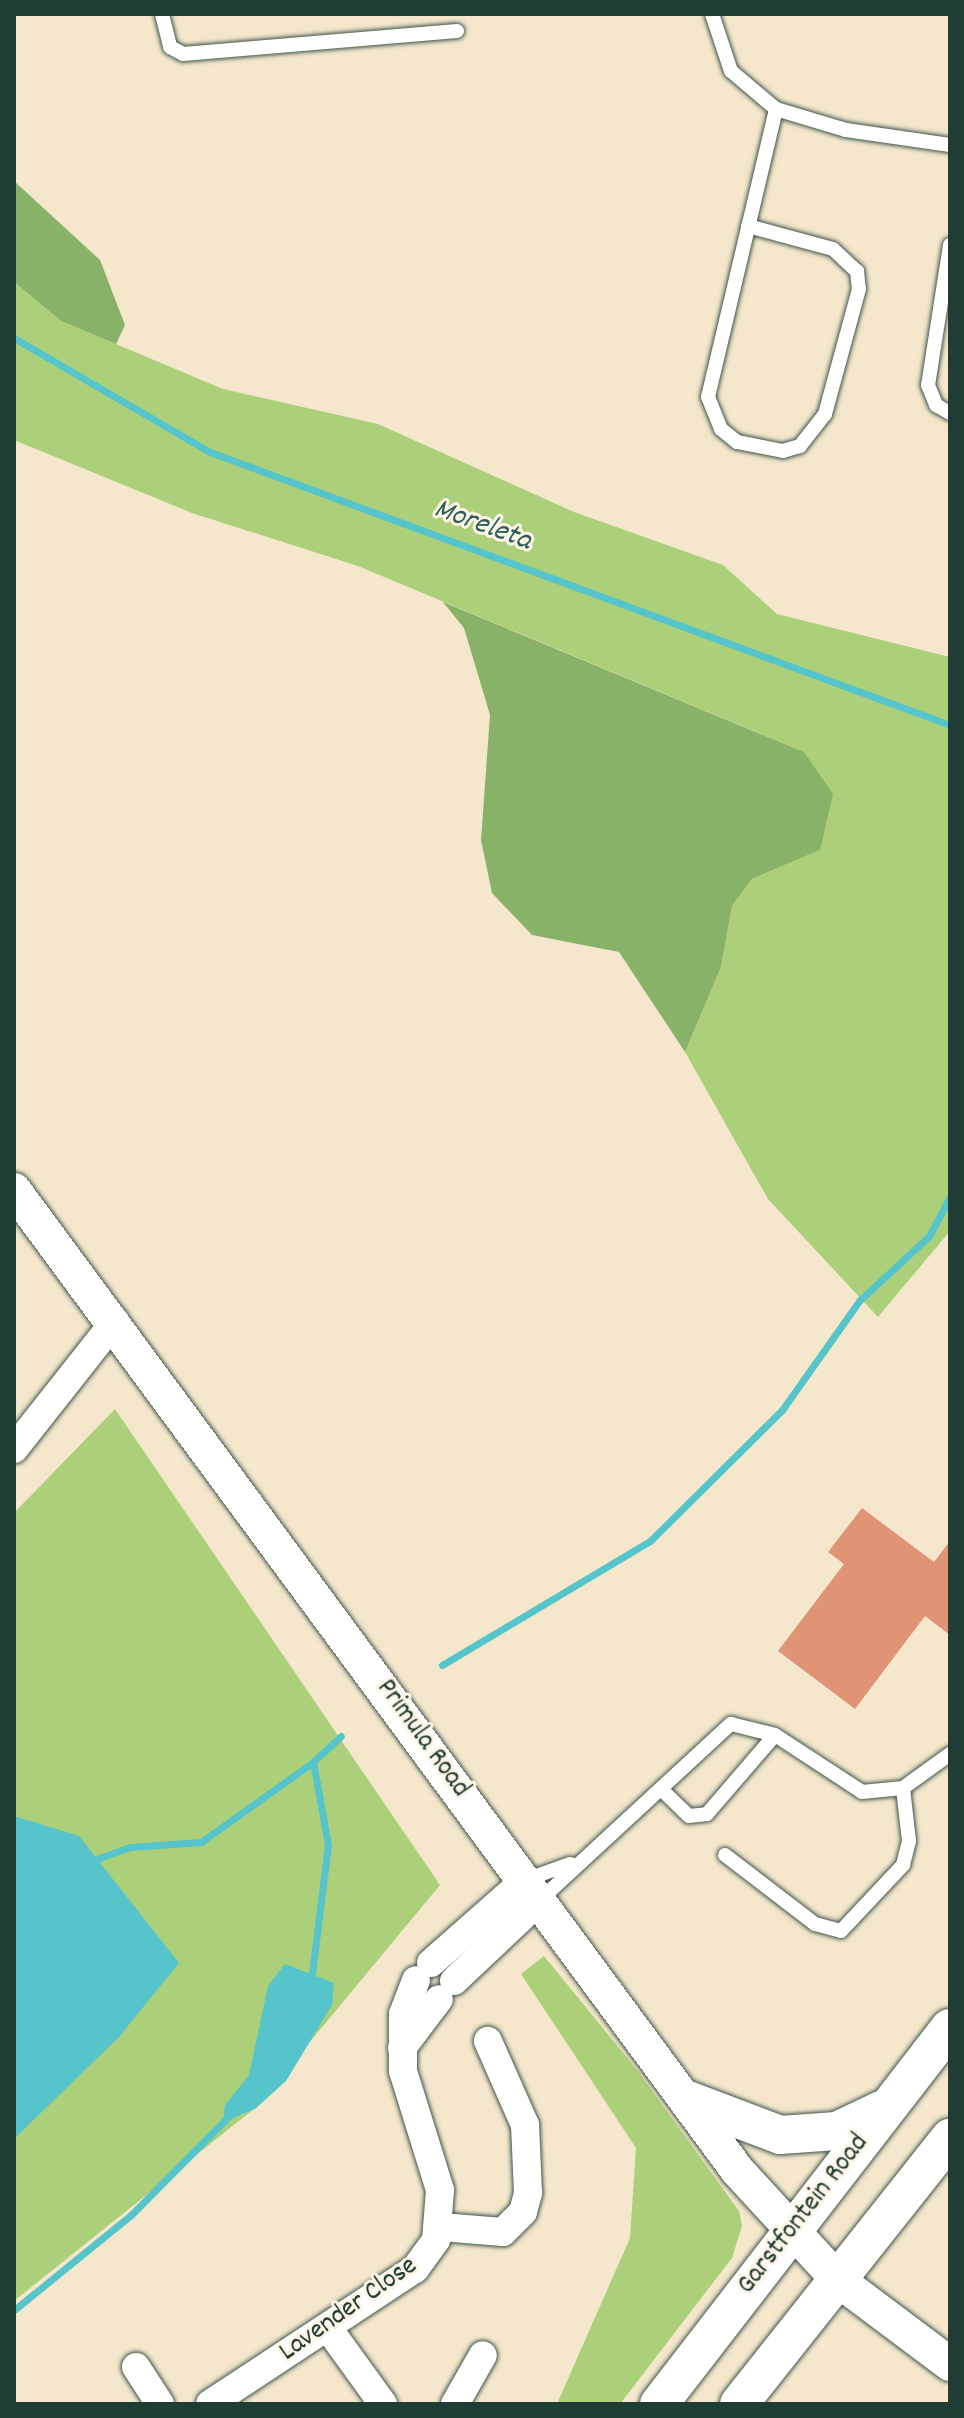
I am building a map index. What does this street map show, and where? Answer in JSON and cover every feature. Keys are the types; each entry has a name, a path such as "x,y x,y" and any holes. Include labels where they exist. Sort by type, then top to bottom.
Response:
{"main road":[{"name":"Garstfontein Road","path":"659,2404 950,2028"},
{"path":"688,2100 744,2127 809,2137 888,2107"},
{"path":"739,2404 950,2138"}],"street":[{"name":"Primula Road","path":"14,1190 115,1321 688,2100 790,2232 838,2280 950,2364"},
{"path":"14,1449 115,1321"},
{"path":"488,2041 525,2125 528,2193 523,2212 503,2232 441,2227 440,2190 406,2091 403,2014 424,1971 472,1921 533,1890"},
{"path":"402,2048 446,1990 490,1944 533,1890"},
{"name":"Lavender Close","path":"210,2404 415,2269 441,2227"},
{"path":"328,2328 383,2404"},
{"path":"455,2404 483,2355"},
{"path":"136,2367 160,2404"}],"lane":[{"path":"162,14 170,47 183,54 457,31"},
{"path":"712,14 731,71 776,109 846,130 950,145"},
{"path":"748,226 833,249 857,271 859,289 825,414 800,446 783,451 737,442 721,429 708,397 748,226 776,109"},
{"path":"950,245 928,385 936,405 950,413"},
{"path":"533,1890 574,1863 662,1790 717,1731 743,1722 775,1735 843,1785 862,1792 903,1788 950,1754"},
{"path":"662,1790 689,1816 707,1814 775,1735"},
{"path":"725,1855 815,1924 841,1931 903,1865 903,1788"},
{"path":"533,1890 574,1863"},
{"path":"472,1921 490,1944"}],"green space":[{"path":"14,181 100,260 125,325 116,344 61,321 14,282"},
{"path":"14,282 61,321 223,389 378,424 574,512 723,565 777,614 950,657 950,1231 878,1317 768,1199 685,1052 721,967 732,906 752,879 820,850 804,752 358,566 192,513 14,440"},
{"path":"443,602 804,752 833,794 820,850 752,879 732,906 721,967 685,1052 619,952 532,935 492,893 481,840 490,715 464,628"},
{"path":"115,1409 440,1885 255,2108 14,2301 14,1513"},
{"path":"544,1956 637,2070 739,2211 742,2226 732,2258 620,2404 557,2404 630,2238 636,2148 521,1974"}],"water":[{"path":"14,1816 79,1836 179,1963 119,2037 14,2139"},
{"path":"285,1964 334,1983 332,2005 286,2081 255,2109 223,2122 225,2105 249,2075 268,1986"}],"building":[{"path":"862,1508 934,1562 950,1541 950,1635 925,1616 855,1709 778,1651 844,1564 828,1552"}],"waterway":[{"name":"Moreleta","path":"14,338 210,452 950,725"},
{"path":"442,1665 650,1541 782,1410 860,1300 929,1236 950,1197"},
{"path":"311,1981 328,1845 313,1762 341,1736"},
{"path":"94,1860 130,1847 201,1842 313,1762"},
{"path":"14,2310 131,2215 229,2116"}]}
